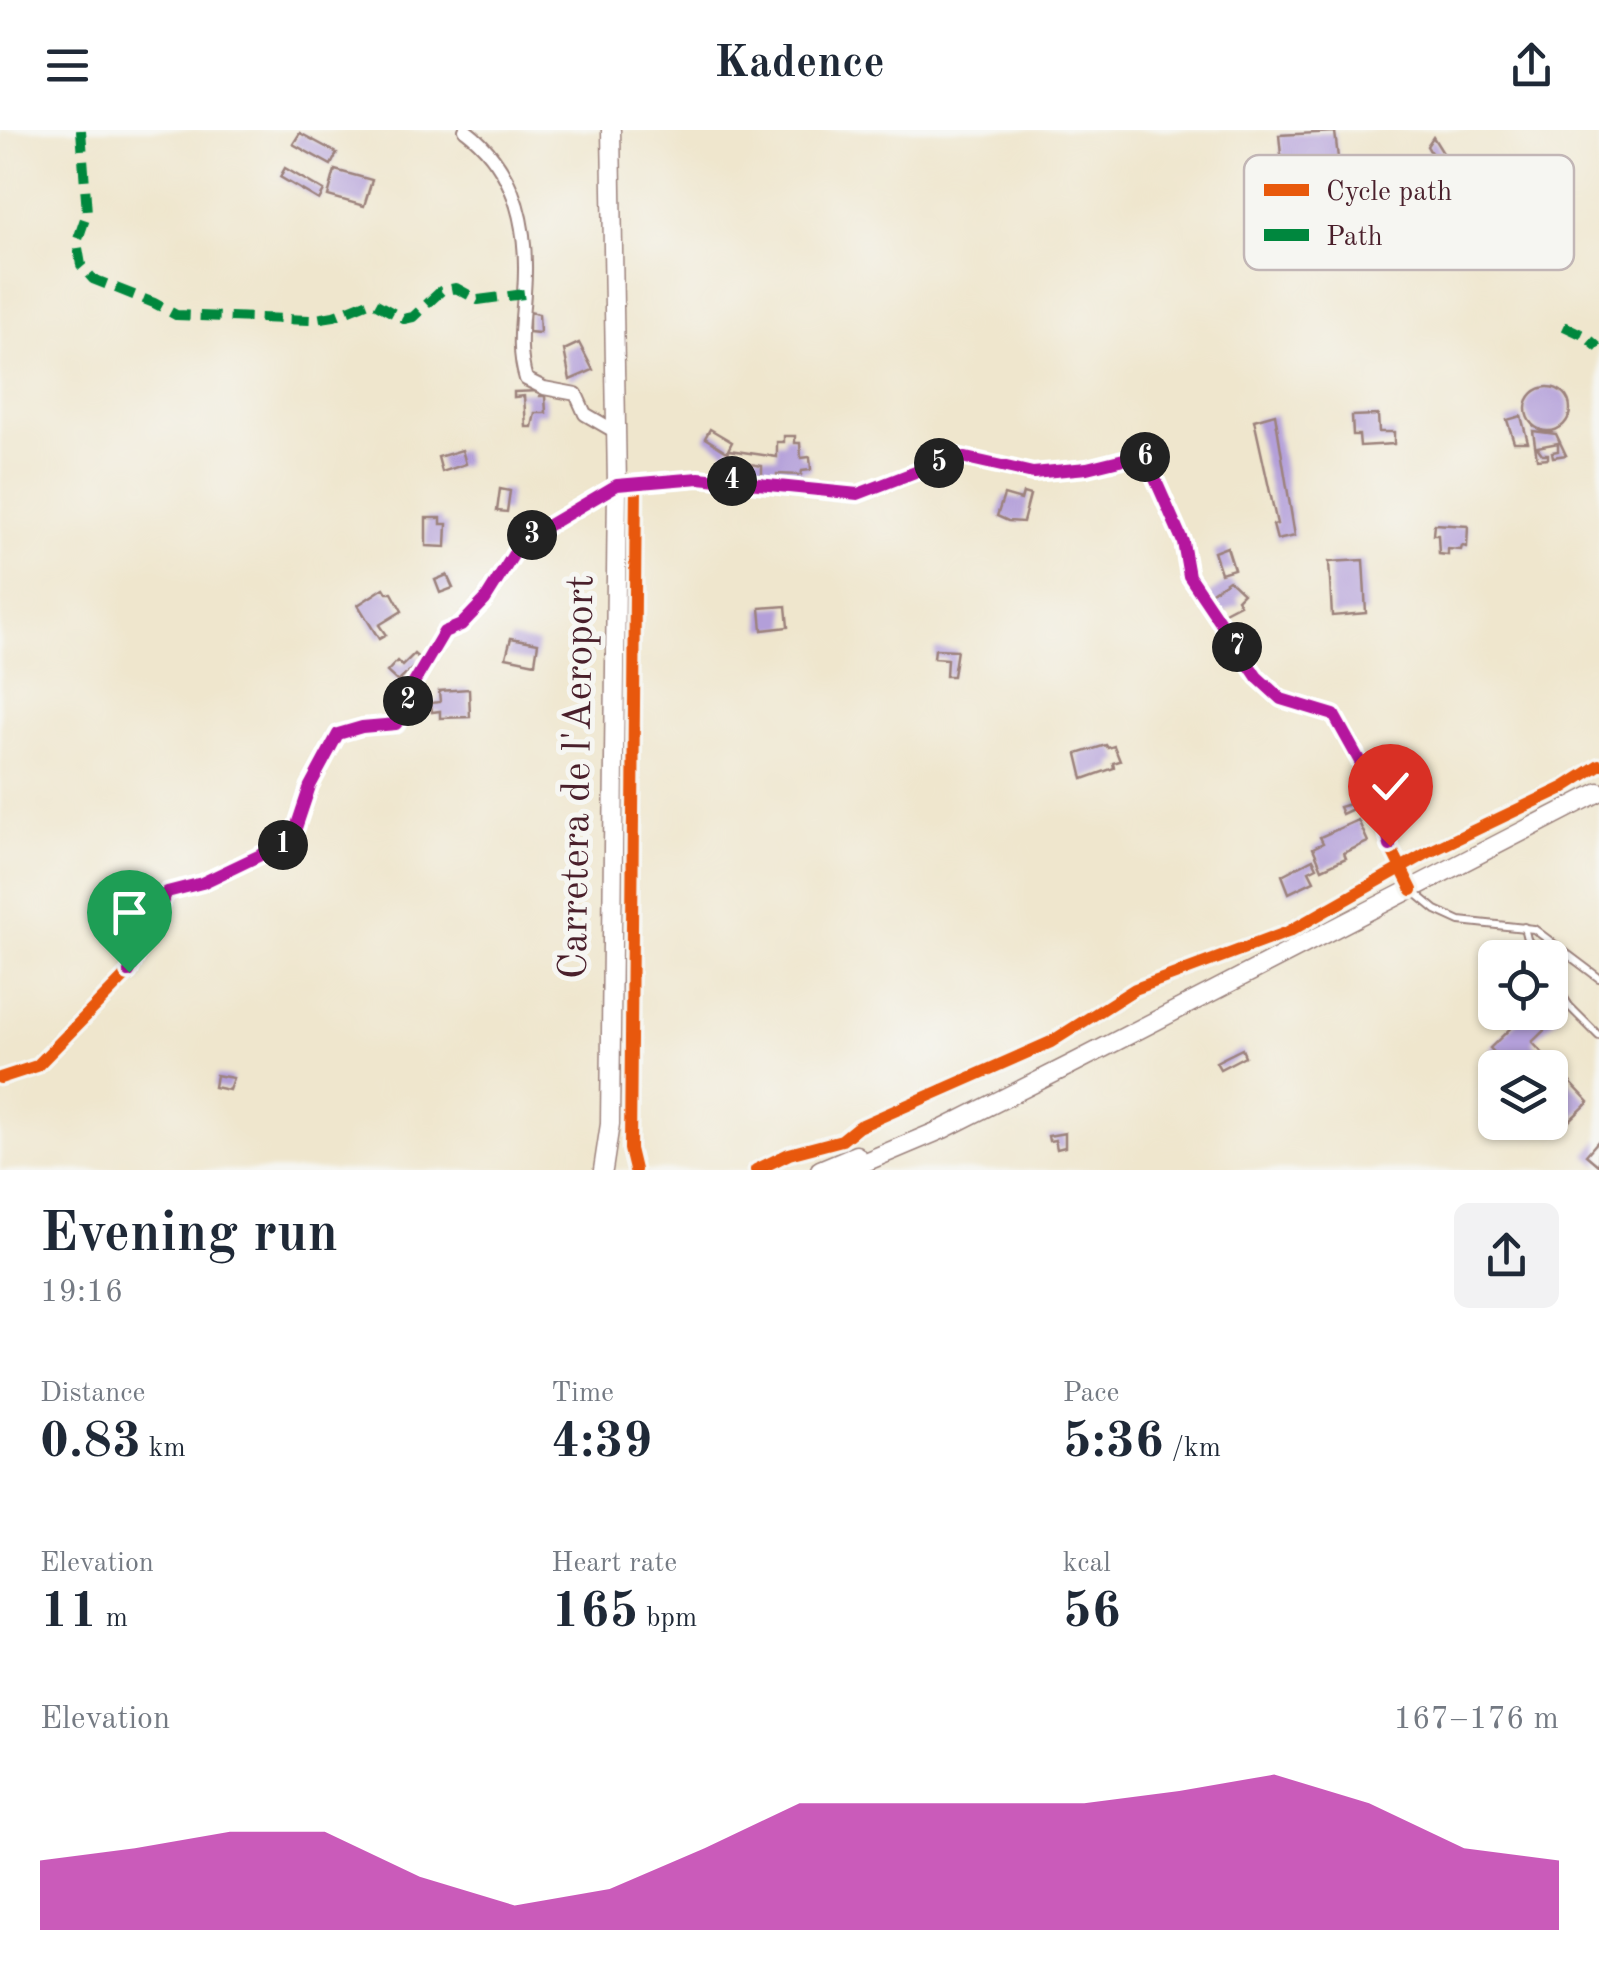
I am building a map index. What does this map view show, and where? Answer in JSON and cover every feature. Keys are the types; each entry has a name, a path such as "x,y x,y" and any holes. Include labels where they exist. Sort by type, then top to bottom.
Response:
{"main road":[{"name":"Carretera de l'Aeroport","path":"610,1124 617,485 611,130"},
{"path":"846,1170 943,1129 1599,792"},
{"path":"820,1170 938,1120 982,1107"},
{"path":"603,1170 610,1124"},
{"path":"610,1124 618,1170"}],"street":[{"path":"465,130 498,164 520,206 524,264 520,359 526,379 544,388 576,394 585,414 616,432"},
{"path":"0,1078 37,1066 129,972 167,892 202,883 292,840 310,786 338,734 396,724 406,710 412,686 444,632 461,625 485,600 522,541 617,485 699,478 858,494 957,456 1033,473 1087,468 1144,454 1183,542 1189,576 1257,677 1281,699 1334,715 1378,794 1390,846 1412,890"}],"lane":[{"path":"1412,890 1436,910 1460,921 1534,929 1599,978"},
{"path":"1524,927 1527,940"},
{"path":"1568,1004 1599,1036"}],"building":[{"path":"1335,132 1338,155 1281,155 1279,135"},
{"path":"300,133 337,153 331,165 293,144"},
{"path":"1433,137 1443,153 1432,155 1427,146"},
{"path":"285,168 324,191 319,200 280,177"},
{"path":"335,170 372,180 364,206 328,196"},
{"path":"529,312 539,314 540,333 529,332"},
{"path":"579,343 593,370 570,380 564,350"},
{"path":"1548,387 1564,393 1570,409 1564,425 1548,431 1532,425 1526,409 1532,393"},
{"path":"540,391 540,396 545,396 546,413 535,413 532,427 526,427 524,396 514,397 514,392"},
{"path":"1275,414 1295,536 1277,540 1273,525 1277,524 1254,420"},
{"path":"1378,415 1379,432 1394,432 1394,444 1360,446 1359,435 1353,435 1352,416"},
{"path":"1521,416 1528,442 1514,442 1507,420"},
{"path":"710,429 732,442 727,452 705,438"},
{"path":"1533,431 1556,434 1566,455 1553,457 1558,443 1537,447 1548,458 1537,459"},
{"path":"784,436 795,436 801,458 810,457 811,470 802,471 801,475 777,474 777,481 762,479 762,466 727,460 729,450 777,457 777,442 784,442"},
{"path":"462,450 466,464 442,472 438,457"},
{"path":"500,489 510,491 507,512 497,511"},
{"path":"1023,493 1030,495 1023,522 997,516 1004,495 1021,500"},
{"path":"426,518 441,518 441,524 447,524 446,547 426,546"},
{"path":"1434,524 1468,526 1467,547 1448,549 1448,555 1439,554"},
{"path":"1227,547 1234,569 1221,573 1214,552"},
{"path":"1363,560 1366,613 1332,616 1329,562"},
{"path":"447,575 453,588 440,593 435,580"},
{"path":"1229,580 1243,593 1237,599 1240,604 1219,615 1206,596"},
{"path":"384,588 392,593 402,611 379,625 386,635 379,639 358,605"},
{"path":"786,606 788,627 762,630 760,608"},
{"path":"511,638 538,643 535,663 506,657"},
{"path":"935,649 957,650 953,676 946,676 947,659 934,658"},
{"path":"414,654 421,660 398,682 387,672 397,661 402,666"},
{"path":"469,689 470,717 440,718 440,711 432,712 431,703 440,702 439,691"},
{"path":"1114,746 1120,761 1113,763 1114,768 1083,779 1077,754"},
{"path":"1373,797 1375,804 1359,812 1357,807 1342,814 1339,807"},
{"path":"1358,820 1368,842 1322,869 1313,848 1323,843 1320,837"},
{"path":"1313,859 1317,867 1309,871 1314,881 1289,893 1282,875"},
{"path":"1508,1030 1544,1030 1532,1042 1540,1050 1490,1048"},
{"path":"1242,1049 1245,1056 1220,1069 1216,1062"},
{"path":"216,1075 233,1078 229,1090 214,1087"},
{"path":"1568,1080 1589,1102 1568,1122"},
{"path":"1065,1133 1065,1147 1057,1149 1055,1140 1049,1141 1048,1136"},
{"path":"1599,1140 1599,1166 1586,1155"}],"marked path":[{"path":"81,130 87,213 77,242 81,265 93,279 176,315 310,320 334,316 371,301 404,319 413,317 441,291 456,288 478,300 524,294"},
{"path":"1564,326 1599,348"}],"cycle path":[{"path":"0,1078 37,1066 129,972 167,892 202,883 292,840 309,786 338,733 397,725 406,710 412,686 445,632 461,625 485,600 522,541 617,485 699,478 858,495 957,456 1033,473 1087,468 1144,453 1183,542 1189,576 1257,677 1281,699 1334,715 1378,795 1390,846 1412,890"},
{"path":"635,1170 630,1149 636,483"},
{"path":"756,1170 789,1154 842,1140 858,1127 1051,1042 1135,989 1288,932 1429,852 1563,788 1599,765"}],"route":[{"path":"129,972 167,892 202,883 292,840 310,786 338,734 396,724 406,710 412,686 444,632 461,625 485,600 522,541 617,485 699,478 858,494 957,456 1033,473 1087,468 1144,454 1183,542 1189,576 1257,677 1281,699 1334,715 1378,794 1390,846"}]}
